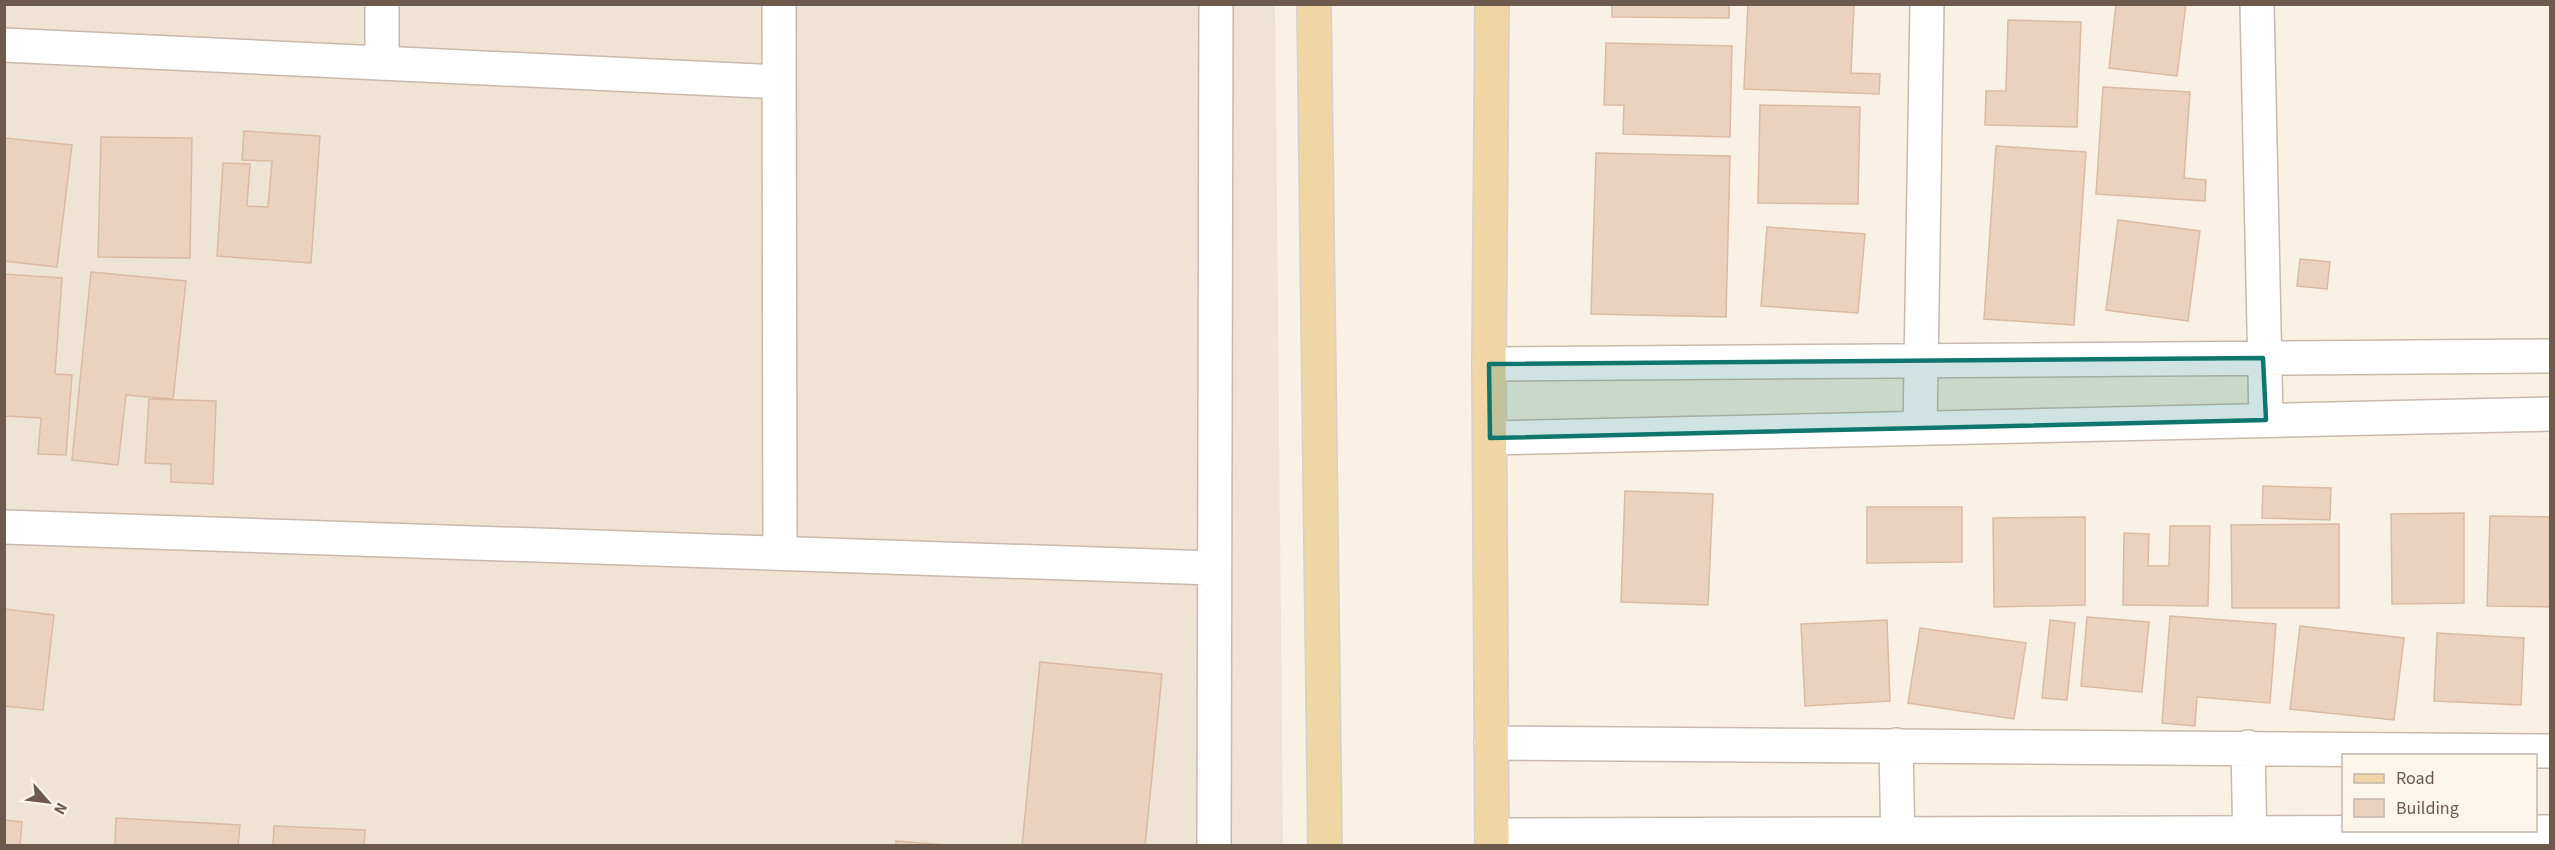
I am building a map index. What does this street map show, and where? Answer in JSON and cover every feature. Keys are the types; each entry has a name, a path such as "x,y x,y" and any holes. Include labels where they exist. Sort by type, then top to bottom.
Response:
{"main road":[{"path":"1314,4 1325,846"},
{"path":"1492,4 1490,364 1492,840"}],"street":[{"path":"382,4 382,63"},
{"path":"778,4 780,553"},
{"path":"1214,846 1216,4"},
{"path":"1920,428 1927,4"},
{"path":"2257,4 2266,420"},
{"path":"4,45 779,82"},
{"path":"1490,364 2550,356"},
{"path":"1490,438 2550,414"},
{"path":"4,527 1213,568"},
{"path":"1491,743 2550,751"},
{"path":"1896,745 1898,840"},
{"path":"2248,747 2250,839"},
{"path":"1492,840 2250,839 2550,832"}],"highlighted area":[{"path":"2263,358 2266,420 1490,438 1489,364"}],"shaded area":[{"path":"5,5 1275,5 1283,845 5,846"}],"building":[{"path":"1612,4 1729,4 1729,18 1612,17"},
{"path":"1748,4 1854,4 1851,73 1880,74 1879,94 1744,89"},
{"path":"2116,4 2186,4 2177,76 2109,68"},
{"path":"2008,20 2081,22 2077,127 1985,125 1986,91 2006,91"},
{"path":"1606,43 1732,46 1730,137 1623,134 1624,105 1604,105"},
{"path":"2103,87 2190,92 2184,178 2206,180 2205,201 2096,194"},
{"path":"1760,105 1860,107 1858,204 1758,203"},
{"path":"244,131 320,136 311,263 217,256 223,163 250,164 247,206 268,207 272,161 242,160"},
{"path":"101,137 192,138 190,258 98,257"},
{"path":"4,138 72,145 57,267 4,261"},
{"path":"1996,146 2086,152 2074,325 1984,319"},
{"path":"1596,153 1730,156 1726,317 1591,314"},
{"path":"2118,220 2200,231 2188,321 2106,310"},
{"path":"1767,227 1865,234 1858,313 1761,306"},
{"path":"2300,259 2330,262 2327,289 2297,286"},
{"path":"91,272 186,281 173,399 126,395 118,465 72,460"},
{"path":"4,274 62,278 55,374 72,375 66,455 38,454 41,418 4,416"},
{"path":"149,399 216,401 213,484 171,482 171,464 145,463"},
{"path":"2263,486 2331,488 2330,520 2262,518"},
{"path":"1625,491 1713,494 1708,605 1621,602"},
{"path":"1867,507 1962,507 1962,562 1867,563"},
{"path":"2464,513 2464,603 2392,604 2391,514"},
{"path":"2490,516 2550,517 2550,607 2487,606"},
{"path":"2085,517 2085,605 1994,607 1993,518"},
{"path":"2339,524 2339,608 2232,608 2231,525"},
{"path":"2170,526 2210,526 2208,606 2123,605 2124,533 2149,534 2148,566 2169,566"},
{"path":"4,609 54,615 43,710 4,706"},
{"path":"2170,616 2276,624 2270,703 2197,697 2195,726 2162,723"},
{"path":"2087,617 2149,622 2142,692 2081,686"},
{"path":"1887,620 1890,701 1805,706 1801,624"},
{"path":"2050,620 2075,623 2067,700 2042,698"},
{"path":"2300,626 2404,638 2394,720 2290,709"},
{"path":"1920,628 2026,643 2014,719 1908,703"},
{"path":"2437,633 2524,638 2521,705 2434,701"},
{"path":"1040,662 1162,674 1145,846 1022,846"},
{"path":"116,818 240,825 238,846 115,846"},
{"path":"4,820 22,822 20,846 4,846"},
{"path":"274,826 365,830 364,846 273,846"},
{"path":"896,841 959,846 896,846"}]}
